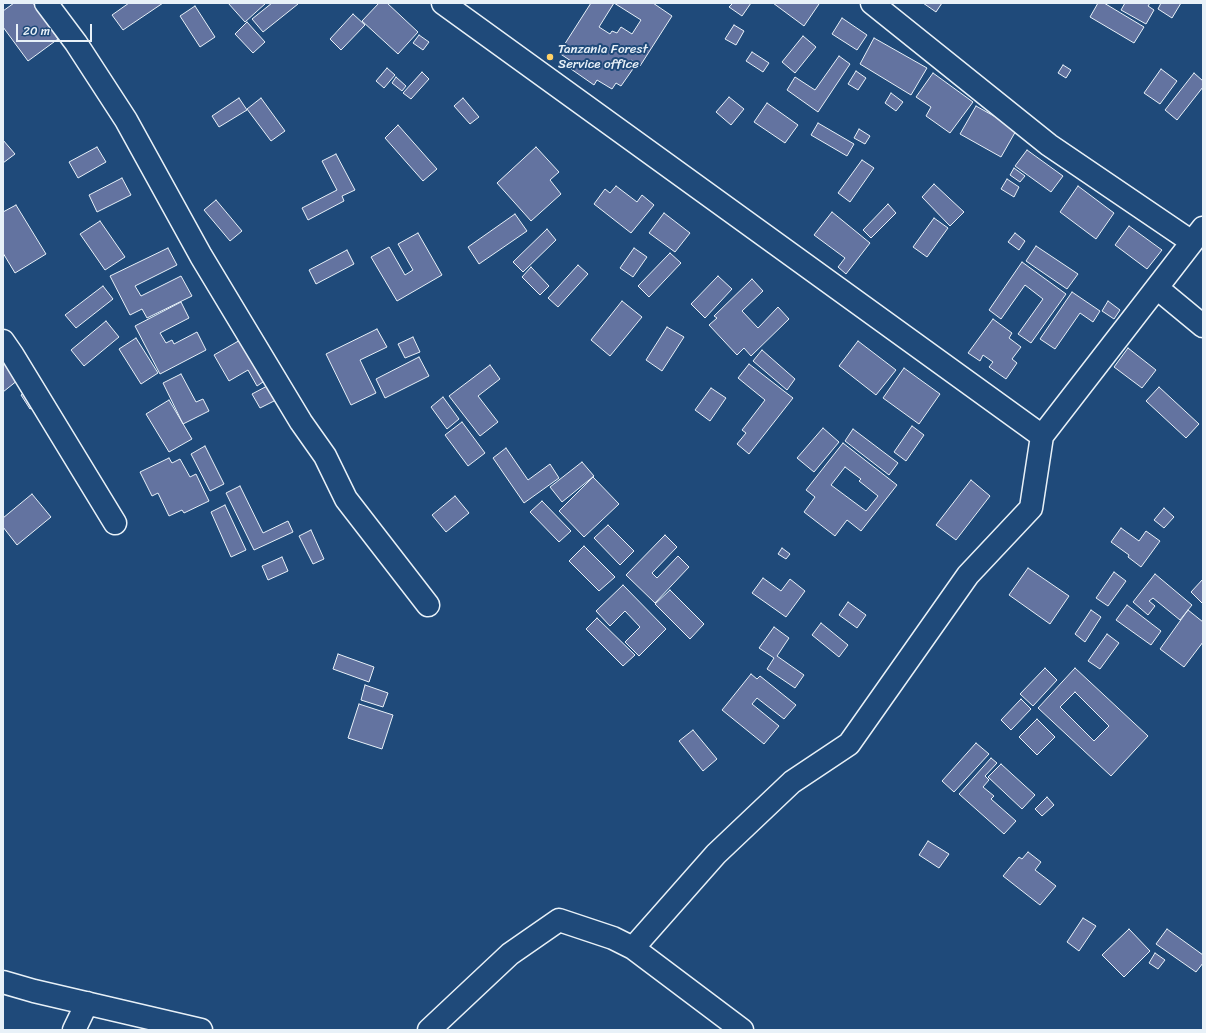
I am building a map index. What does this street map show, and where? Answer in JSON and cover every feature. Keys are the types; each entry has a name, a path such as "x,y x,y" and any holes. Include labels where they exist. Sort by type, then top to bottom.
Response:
{"street":[{"path":"46,3 76,43 126,120 205,263 301,422 325,456 346,499 428,605"},
{"path":"443,3 1042,436"},
{"path":"633,948 711,860 792,782 849,744 968,575 1031,508 1042,436 1198,235 1049,145 872,3"},
{"path":"1157,288 1203,326"},
{"path":"3,341 115,523"},
{"path":"429,1030 510,954 559,920 613,938 633,948 742,1030"},
{"path":"3,982 201,1030"},
{"path":"74,1030 87,1003"}],"building":[{"path":"14,3 33,3 58,39 28,61 3,27 3,11"},
{"path":"129,3 163,3 123,30 112,15"},
{"path":"228,3 266,3 245,22"},
{"path":"272,3 298,4 263,32 252,19"},
{"path":"379,3 387,3 418,32 398,54 362,21"},
{"path":"591,3 614,3 653,3 672,16 640,66 631,60 630,62 635,66 621,86 616,83 612,89 597,80 594,85 571,69 574,63 559,53","holes":["614,3 641,20 632,34 621,27 617,33 612,31 610,34 599,27"]},
{"path":"733,3 751,3 742,16 729,7"},
{"path":"773,3 818,3 819,4 804,26"},
{"path":"923,3 942,3 936,12"},
{"path":"1098,3 1104,3 1144,27 1134,43 1090,17"},
{"path":"1125,3 1150,3 1148,6 1154,10 1146,24 1121,10"},
{"path":"1161,3 1181,3 1172,18 1158,9"},
{"path":"195,6 215,37 200,47 180,16"},
{"path":"353,14 365,25 341,50 330,39"},
{"path":"842,18 867,35 857,50 832,34"},
{"path":"247,22 265,42 253,53 235,34"},
{"path":"734,25 744,31 736,45 725,39"},
{"path":"419,35 429,42 423,50 413,43"},
{"path":"803,36 816,47 795,73 782,62"},
{"path":"874,38 927,68 911,95 860,64"},
{"path":"752,52 769,63 763,72 746,61"},
{"path":"839,56 850,64 818,112 787,90 795,77 815,90"},
{"path":"1063,65 1071,70 1066,78 1058,73"},
{"path":"387,68 395,75 384,88 376,81"},
{"path":"1161,69 1177,81 1160,104 1144,93"},
{"path":"856,71 866,78 858,90 848,84"},
{"path":"422,72 429,79 411,99 403,93"},
{"path":"933,73 973,102 950,133 926,116 931,107 916,97"},
{"path":"1194,73 1203,81 1203,87 1177,120 1165,110"},
{"path":"396,77 406,86 402,91 392,83"},
{"path":"891,93 903,102 896,111 885,103"},
{"path":"729,97 744,109 731,125 716,112"},
{"path":"239,98 247,110 219,127 212,116"},
{"path":"261,98 285,131 271,141 247,109"},
{"path":"463,98 479,117 470,124 454,106"},
{"path":"767,103 798,125 785,143 754,122"},
{"path":"976,106 1017,129 1001,157 960,134"},
{"path":"818,123 854,144 847,156 811,135"},
{"path":"398,125 437,169 423,181 385,138"},
{"path":"859,129 870,136 865,144 854,138"},
{"path":"3,140 15,154 3,163"},
{"path":"97,147 106,162 78,178 69,162"},
{"path":"536,147 559,172 550,180 561,194 531,221 497,183"},
{"path":"1027,150 1063,176 1051,192 1015,166"},
{"path":"336,154 355,190 342,196 344,201 308,220 302,208 337,190 322,161"},
{"path":"862,160 874,168 850,202 838,193"},
{"path":"1014,168 1025,176 1020,182 1010,175"},
{"path":"122,178 131,195 97,212 89,195"},
{"path":"1007,179 1019,187 1014,197 1001,189"},
{"path":"934,184 964,212 950,226 922,197"},
{"path":"616,186 637,202 642,195 654,205 631,233 594,204 605,189 610,193"},
{"path":"1078,186 1114,213 1096,239 1060,212"},
{"path":"216,200 242,231 230,241 204,210"},
{"path":"888,204 896,213 871,238 863,230"},
{"path":"16,205 46,254 15,273 3,253 3,212"},
{"path":"832,212 870,243 846,274 838,267 845,258 814,235"},
{"path":"664,213 690,233 675,252 649,233"},
{"path":"515,214 527,231 479,264 468,247"},
{"path":"934,218 948,228 927,257 913,247"},
{"path":"100,221 125,257 105,270 80,234"},
{"path":"1129,226 1162,250 1147,269 1115,245"},
{"path":"547,229 556,240 523,272 513,262"},
{"path":"418,233 442,275 397,301 371,257 389,247 405,275 413,270 398,244"},
{"path":"1015,233 1025,241 1019,250 1008,242"},
{"path":"1036,246 1078,274 1067,289 1026,261"},
{"path":"168,248 177,265 135,286 141,296 181,276 192,296 147,318 142,309 130,315 110,276"},
{"path":"634,248 647,257 633,277 620,268"},
{"path":"347,250 354,264 316,284 309,270"},
{"path":"670,253 681,263 649,297 638,286"},
{"path":"1022,262 1066,294 1031,343 1018,334 1043,299 1025,285 1001,319 989,310"},
{"path":"578,265 588,274 558,307 548,298"},
{"path":"531,267 549,286 540,295 522,277"},
{"path":"718,276 732,289 705,318 691,304"},
{"path":"752,279 763,291 742,311 758,328 778,307 789,319 751,356 744,348 737,355 709,325 717,318 714,316"},
{"path":"103,286 113,299 76,328 65,315"},
{"path":"1072,292 1100,311 1093,322 1080,313 1055,349 1040,339"},
{"path":"622,301 642,317 610,356 591,340"},
{"path":"1108,301 1120,310 1114,319 1102,311"},
{"path":"181,302 189,318 160,333 166,343 172,340 174,344 197,332 206,350 160,374 135,326"},
{"path":"993,319 1012,333 1009,338 1021,347 1012,359 1017,363 1006,379 989,367 993,362 983,355 980,361 968,353"},
{"path":"106,321 119,337 84,366 71,350"},
{"path":"667,327 684,337 662,371 646,360"},
{"path":"377,329 387,347 360,360 376,393 351,405 326,354"},
{"path":"413,337 420,352 405,358 398,344"},
{"path":"136,338 158,373 141,384 119,349"},
{"path":"242,339 266,380 257,386 248,370 229,381 214,355"},
{"path":"858,341 896,370 876,395 839,366"},
{"path":"1128,348 1156,370 1142,388 1114,367"},
{"path":"762,350 795,379 787,390 753,361"},
{"path":"419,357 429,376 385,398 376,379"},
{"path":"3,361 18,380 3,392"},
{"path":"749,364 793,398 749,454 737,444 746,433 742,430 765,400 738,378"},
{"path":"490,365 500,379 478,396 498,422 480,436 449,396"},
{"path":"904,368 940,394 919,424 883,398"},
{"path":"181,374 196,402 203,399 209,411 183,424 163,383"},
{"path":"269,385 276,400 260,408 252,394"},
{"path":"1159,387 1199,424 1186,438 1146,401"},
{"path":"711,388 726,398 710,421 695,410"},
{"path":"28,390 38,404 30,409 21,395"},
{"path":"443,397 459,419 447,429 431,407"},
{"path":"169,400 192,439 169,452 146,414"},
{"path":"462,422 485,453 468,466 445,435"},
{"path":"912,426 924,435 906,461 894,452"},
{"path":"823,428 839,442 814,472 797,458"},
{"path":"853,429 898,463 889,475 845,441"},
{"path":"843,443 897,485 861,531 847,520 835,536 804,512 815,497 806,490","holes":["845,467 861,479 859,481 878,496 866,511 831,485"]},
{"path":"205,446 224,484 210,491 191,454"},
{"path":"506,448 528,480 550,464 559,478 524,503 493,458"},
{"path":"169,458 172,463 180,459 190,477 196,474 209,501 184,513 182,510 169,516 158,493 152,496 140,472"},
{"path":"582,462 594,476 562,502 550,487"},
{"path":"593,477 619,504 584,537 559,511"},
{"path":"971,480 990,496 956,540 936,525"},
{"path":"240,486 263,533 288,521 293,532 254,550 226,493"},
{"path":"32,494 51,517 17,545 3,527 3,518"},
{"path":"455,496 469,513 446,532 432,515"},
{"path":"542,501 571,531 559,542 530,512"},
{"path":"225,505 246,550 231,557 211,512"},
{"path":"1164,508 1174,517 1164,528 1154,520"},
{"path":"608,525 634,551 620,565 594,538"},
{"path":"1121,528 1139,541 1146,531 1160,541 1141,567 1128,557 1129,555 1111,542"},
{"path":"311,530 324,559 313,564 299,536"},
{"path":"665,535 677,547 652,573 657,578 678,556 689,567 655,603 626,575"},
{"path":"584,546 615,577 599,591 569,561"},
{"path":"782,548 790,554 786,559 778,554"},
{"path":"282,557 288,571 268,580 262,566"},
{"path":"1028,568 1069,596 1050,624 1009,595"},
{"path":"1114,572 1126,581 1108,606 1096,598"},
{"path":"1155,574 1192,605 1180,620 1153,598 1149,601 1155,606 1148,615 1133,602"},
{"path":"763,578 781,591 790,579 805,591 786,617 752,593"},
{"path":"1203,579 1203,604 1191,592"},
{"path":"623,585 666,629 639,656 625,642 640,627 625,611 610,626 596,611"},
{"path":"670,590 704,624 690,639 655,604"},
{"path":"848,602 866,615 857,628 839,615"},
{"path":"1127,605 1161,631 1151,645 1116,620"},
{"path":"1091,610 1101,617 1085,642 1075,634"},
{"path":"1188,610 1203,622 1203,642 1184,667 1160,649"},
{"path":"597,618 635,655 623,666 586,629"},
{"path":"821,623 848,645 839,657 812,635"},
{"path":"774,627 789,638 777,656 804,675 795,688 767,669 774,658 759,648"},
{"path":"1107,634 1119,643 1100,669 1088,661"},
{"path":"338,654 374,667 369,682 333,669"},
{"path":"1045,668 1057,680 1033,706 1020,694"},
{"path":"1075,668 1148,736 1111,776 1038,708","holes":["1075,692 1109,726 1094,741 1060,707"]},
{"path":"751,674 757,679 760,676 796,705 784,719 757,698 752,704 779,726 764,744 722,710"},
{"path":"365,685 388,693 383,707 361,700"},
{"path":"1021,699 1031,709 1011,730 1001,720"},
{"path":"359,704 393,715 382,749 348,738"},
{"path":"1037,719 1055,737 1037,755 1019,737"},
{"path":"693,730 717,759 703,771 679,741"},
{"path":"976,743 989,754 954,792 942,781"},
{"path":"991,758 997,763 985,776 989,780 983,787 994,796 991,799 1016,821 1004,834 959,794"},
{"path":"1001,764 1035,795 1022,809 988,777"},
{"path":"1047,797 1054,805 1042,816 1035,809"},
{"path":"928,841 949,854 939,868 919,855"},
{"path":"1028,852 1041,862 1035,870 1056,886 1040,905 1003,876 1019,857 1022,859"},
{"path":"1083,918 1096,926 1079,951 1067,942"},
{"path":"1129,929 1150,951 1124,977 1102,955"},
{"path":"1167,929 1203,955 1203,963 1196,972 1156,944"},
{"path":"1155,953 1165,960 1158,969 1149,963"}],"place":[{"name":"Tanzania Forest Service office","path":"550,57"}]}
